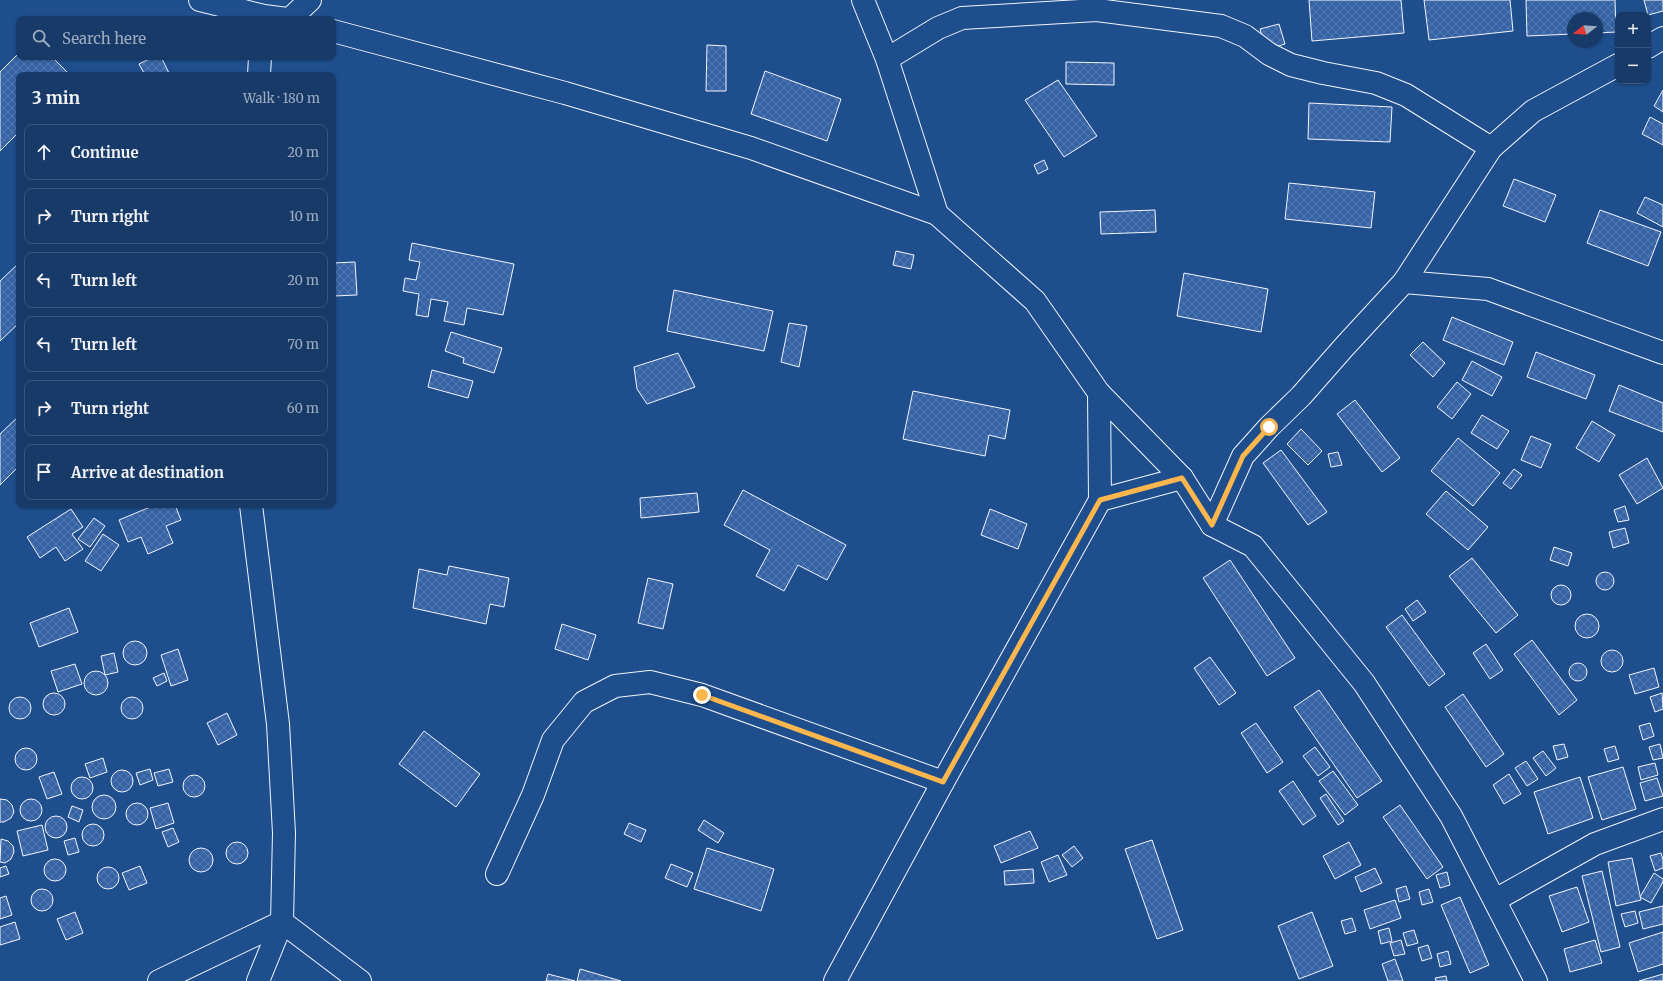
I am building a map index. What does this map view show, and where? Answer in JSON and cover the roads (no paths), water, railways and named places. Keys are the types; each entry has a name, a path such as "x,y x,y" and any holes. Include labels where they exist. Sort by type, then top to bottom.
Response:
{"street":[{"path":"200,0 260,16"},
{"path":"292,16 310,0"},
{"path":"863,0 887,59 937,214"},
{"path":"887,59 938,28 962,18 1096,10 1221,26 1245,36 1269,54 1291,64 1323,73 1376,83 1406,95 1491,148"},
{"path":"336,32 565,93 751,148 937,214 1035,301 1098,394 1182,478 1212,525 1253,546 1364,683 1451,816 1536,981"},
{"path":"1651,45 1663,38"},
{"path":"259,72 260,60"},
{"path":"1212,525 1243,456 1269,427 1301,396 1404,282 1491,148 1533,111 1615,67"},
{"path":"1404,282 1488,289 1663,353"},
{"path":"835,981 943,782 1100,500 1098,394"},
{"path":"1100,500 1182,478"},
{"path":"251,508 278,724 284,833 282,922 258,981"},
{"path":"496,874 533,795 553,740 584,702 615,686 650,682 702,695 943,782"},
{"path":"1495,900 1594,844 1663,819"},
{"path":"160,981 282,922"},
{"path":"282,922 360,981"}]}
